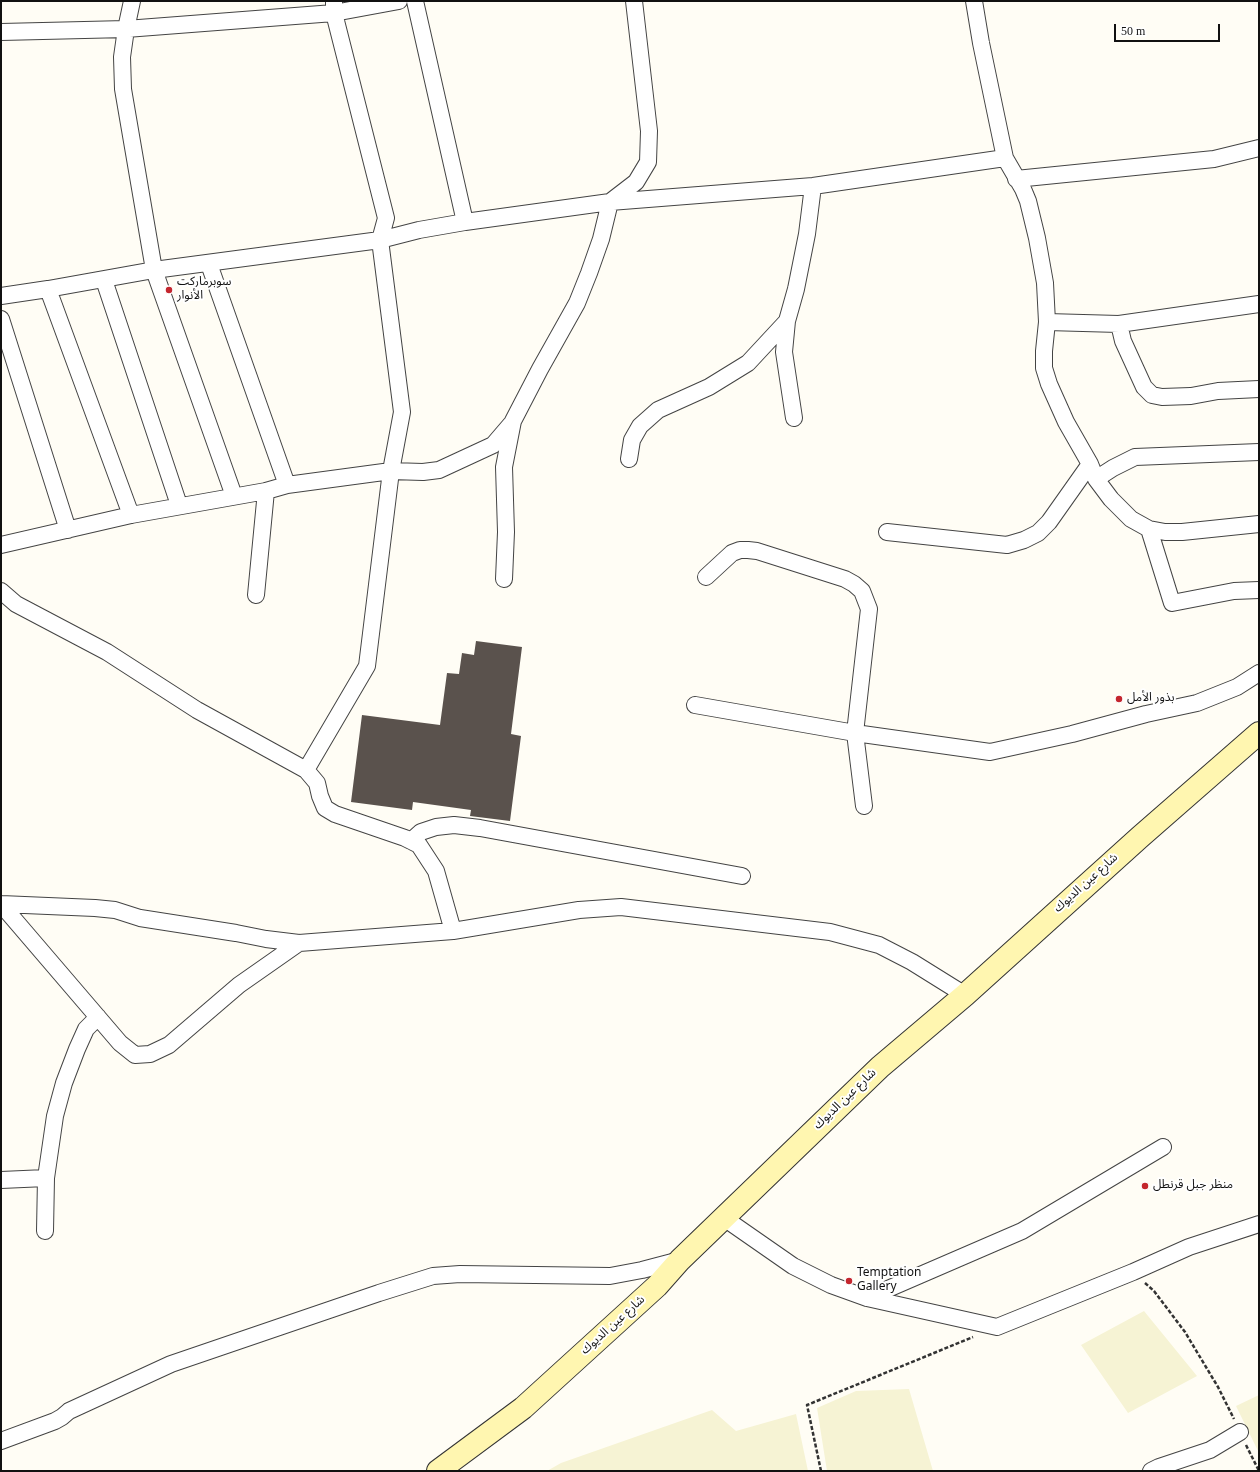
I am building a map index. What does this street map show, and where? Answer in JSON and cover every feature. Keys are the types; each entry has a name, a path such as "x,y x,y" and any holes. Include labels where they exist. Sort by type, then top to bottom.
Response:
{"main road":[{"name":"شارع عين الديوك","path":"438,1471 523,1408 657,1286 680,1260 880,1068 965,995 1140,837 1259,733"}],"street":[{"path":"132,1 122,57 123,89 154,270 234,496"},
{"path":"1,32 126,29 399,1"},
{"path":"415,1 465,222"},
{"path":"1,545 131,515 179,505 266,491 287,485 391,471 423,472 439,470 493,445 513,421 577,303 598,246 610,202 636,182 648,162 649,131 634,1"},
{"path":"974,1 981,43 1005,158 1023,189 1028,201 1037,238 1045,283 1047,322 1044,368 1049,384 1066,422 1090,464 1096,479 1111,499 1131,519 1149,529 1165,532 1182,532 1259,524"},
{"path":"306,770 367,666 391,471 402,412 380,240 386,218 334,7"},
{"path":"1016,179 1214,159 1259,148"},
{"path":"1,296 104,280 154,270 209,264 380,240 419,230 465,222 610,202 813,186 1005,158"},
{"path":"794,418 784,352 787,321 793,303 803,254 813,186"},
{"path":"209,264 287,485"},
{"path":"104,280 179,505"},
{"path":"48,289 131,515"},
{"path":"1047,322 1119,324 1259,304"},
{"path":"1,319 68,530"},
{"path":"629,459 632,440 640,426 658,410 709,387 748,363 787,321"},
{"path":"1119,324 1123,340 1144,387 1152,395 1162,398 1218,391 1259,389"},
{"path":"504,579 506,532 504,467 513,421"},
{"path":"1096,479 1113,468 1135,457 1259,452"},
{"path":"887,532 1007,545 1024,540 1038,533 1049,522 1090,464"},
{"path":"256,595 266,491"},
{"path":"1149,529 1172,603 1234,590 1259,590"},
{"path":"706,577 732,553 740,550 748,550 757,551 845,580 854,584 862,591 869,609 855,733 864,806"},
{"path":"1,592 16,604 107,652 197,710 306,770 317,783 325,808 335,814 412,841 419,845 436,871 453,931"},
{"path":"695,705 855,733 990,752 1072,734 1146,714 1197,703 1237,687 1259,673"},
{"path":"412,841 421,832 436,827 454,825 480,828 742,876"},
{"path":"1,904 115,910 140,918 299,943 453,931 579,910 621,907 830,932 879,945 912,962 965,995"},
{"path":"1,904 120,1043 135,1055 150,1054 169,1045 239,985 299,943"},
{"path":"46,1231 46,1178 55,1116 64,1083 86,1029 98,1017"},
{"path":"867,1298 1022,1231 1163,1147"},
{"path":"1,1180 46,1178"},
{"path":"724,1218 793,1266 831,1285 867,1298 996,1328 1133,1272 1189,1247 1259,1224"},
{"path":"1,1441 55,1421 69,1410 171,1364 379,1292 433,1276 460,1274 610,1276 642,1270 680,1260"},
{"path":"1151,1471 1210,1450 1240,1432"}],"path":[{"path":"1133,1272 1154,1291 1185,1332 1218,1387 1259,1471"},
{"path":"821,1471 807,1405 996,1328"}],"shaded area":[{"path":"1144,1311 1197,1376 1128,1413 1081,1345"},
{"path":"909,1389 933,1471 827,1471 817,1408 856,1391"},
{"path":"1259,1395 1259,1453 1236,1406"},
{"path":"712,1410 736,1431 796,1414 808,1471 547,1471 561,1463"}],"building":[{"path":"476,641 522,647 511,734 521,736 510,821 470,816 471,810 413,802 412,810 351,802 362,715 440,725 447,673 459,674 462,653 474,655"}],"place":[{"name":"سوبرماركت الأنوار","path":"169,290"},
{"name":"بذور الأمل","path":"1119,699"},
{"name":"منظر جبل قرنطل","path":"1145,1186"},
{"name":"Temptation Gallery","path":"849,1281"}]}
